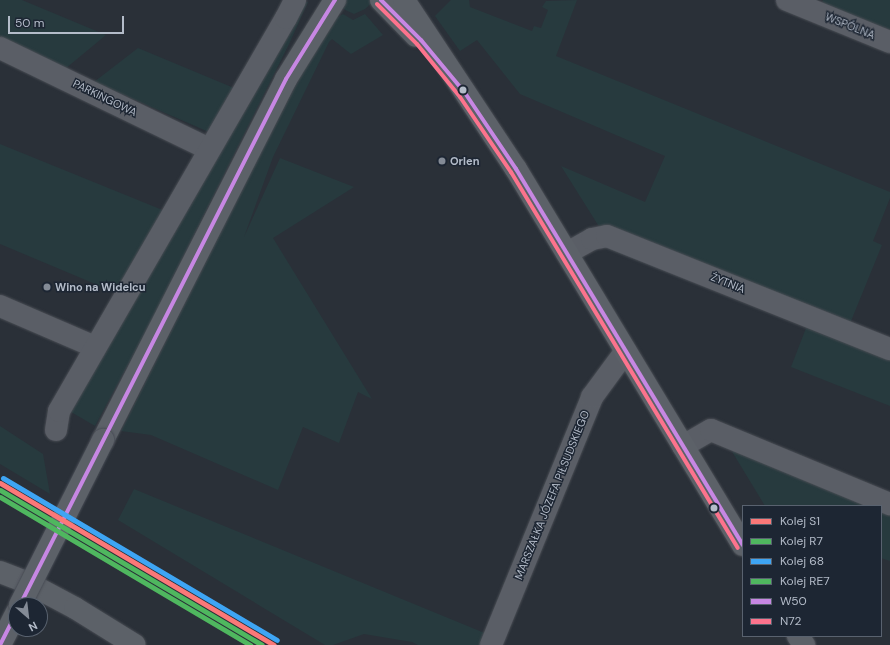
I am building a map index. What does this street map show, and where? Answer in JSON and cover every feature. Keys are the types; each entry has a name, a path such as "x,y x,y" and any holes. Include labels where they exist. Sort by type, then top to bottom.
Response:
{"main road":[{"path":"286,79 317,0"},
{"path":"24,597 286,79 335,0"},
{"path":"381,0 421,40 458,83"},
{"path":"404,0 516,169 742,542"},
{"path":"0,562 28,583"},
{"path":"0,572 28,583 86,614 135,645"},
{"path":"0,645 8,629"}],"street":[{"path":"56,430 59,412 95,347 295,0"},
{"name":"WSPÓLNA","path":"787,0 890,42"},
{"name":"PARKINGOWA","path":"0,48 209,149"},
{"name":"ŻYTNIA","path":"567,253 592,239 607,236 890,349"},
{"path":"0,306 95,347"},
{"name":"MARSZAŁKA JÓZEFA PIŁSUDSKIEGO","path":"492,645 592,397 626,352"},
{"path":"683,446 711,430 890,504"}],"green space":[{"path":"0,0 22,0 106,35 65,69 0,40"},
{"path":"340,0 375,0 365,9 354,14 337,6"},
{"path":"451,0 469,0 470,7 532,31 534,26 541,28 548,10 542,7 546,1 577,0 556,56 890,192 890,198 873,241 882,245 849,326 598,225 561,166 645,202 665,156 520,94 477,40 460,51 435,16"},
{"path":"823,0 890,0 890,35 821,6"},
{"path":"305,2 308,2 290,42 144,335 95,426 66,409"},
{"path":"333,14 338,17 343,14 353,20 365,14 383,35 351,54 332,39 329,42 273,157 244,237 280,158 354,187 273,238 372,399 358,392 339,443 303,427 278,490 151,435 121,431 261,152"},
{"path":"138,48 234,88 211,133 94,82"},
{"path":"0,144 165,211 119,294 0,244"},
{"path":"808,323 890,357 890,406 791,367"},
{"path":"0,426 43,454 50,494 0,464"},
{"path":"728,445 876,505 764,505"},
{"path":"134,489 487,634 482,645 418,645 412,642 364,634 333,645 325,645 118,520"},
{"path":"882,507 890,511 890,561 882,558"}],"rail line":[{"name":"68","path":"3,478 277,640"},
{"name":"S1","path":"0,483 274,645"},
{"name":"R7","path":"0,490 262,645"},
{"name":"RE7","path":"0,497 250,645"}],"transit line":[{"name":"W50","path":"24,597 286,79 335,0"},
{"name":"W50","path":"381,0 421,40 465,93 516,169 742,543"},
{"name":"N72","path":"377,4 417,44 460,97 511,172 738,548"},
{"name":"W50","path":"0,645 8,629"}],"place":[{"name":"Orlen","path":"442,161"},
{"name":"Wino na Widelcu","path":"47,287"}]}
